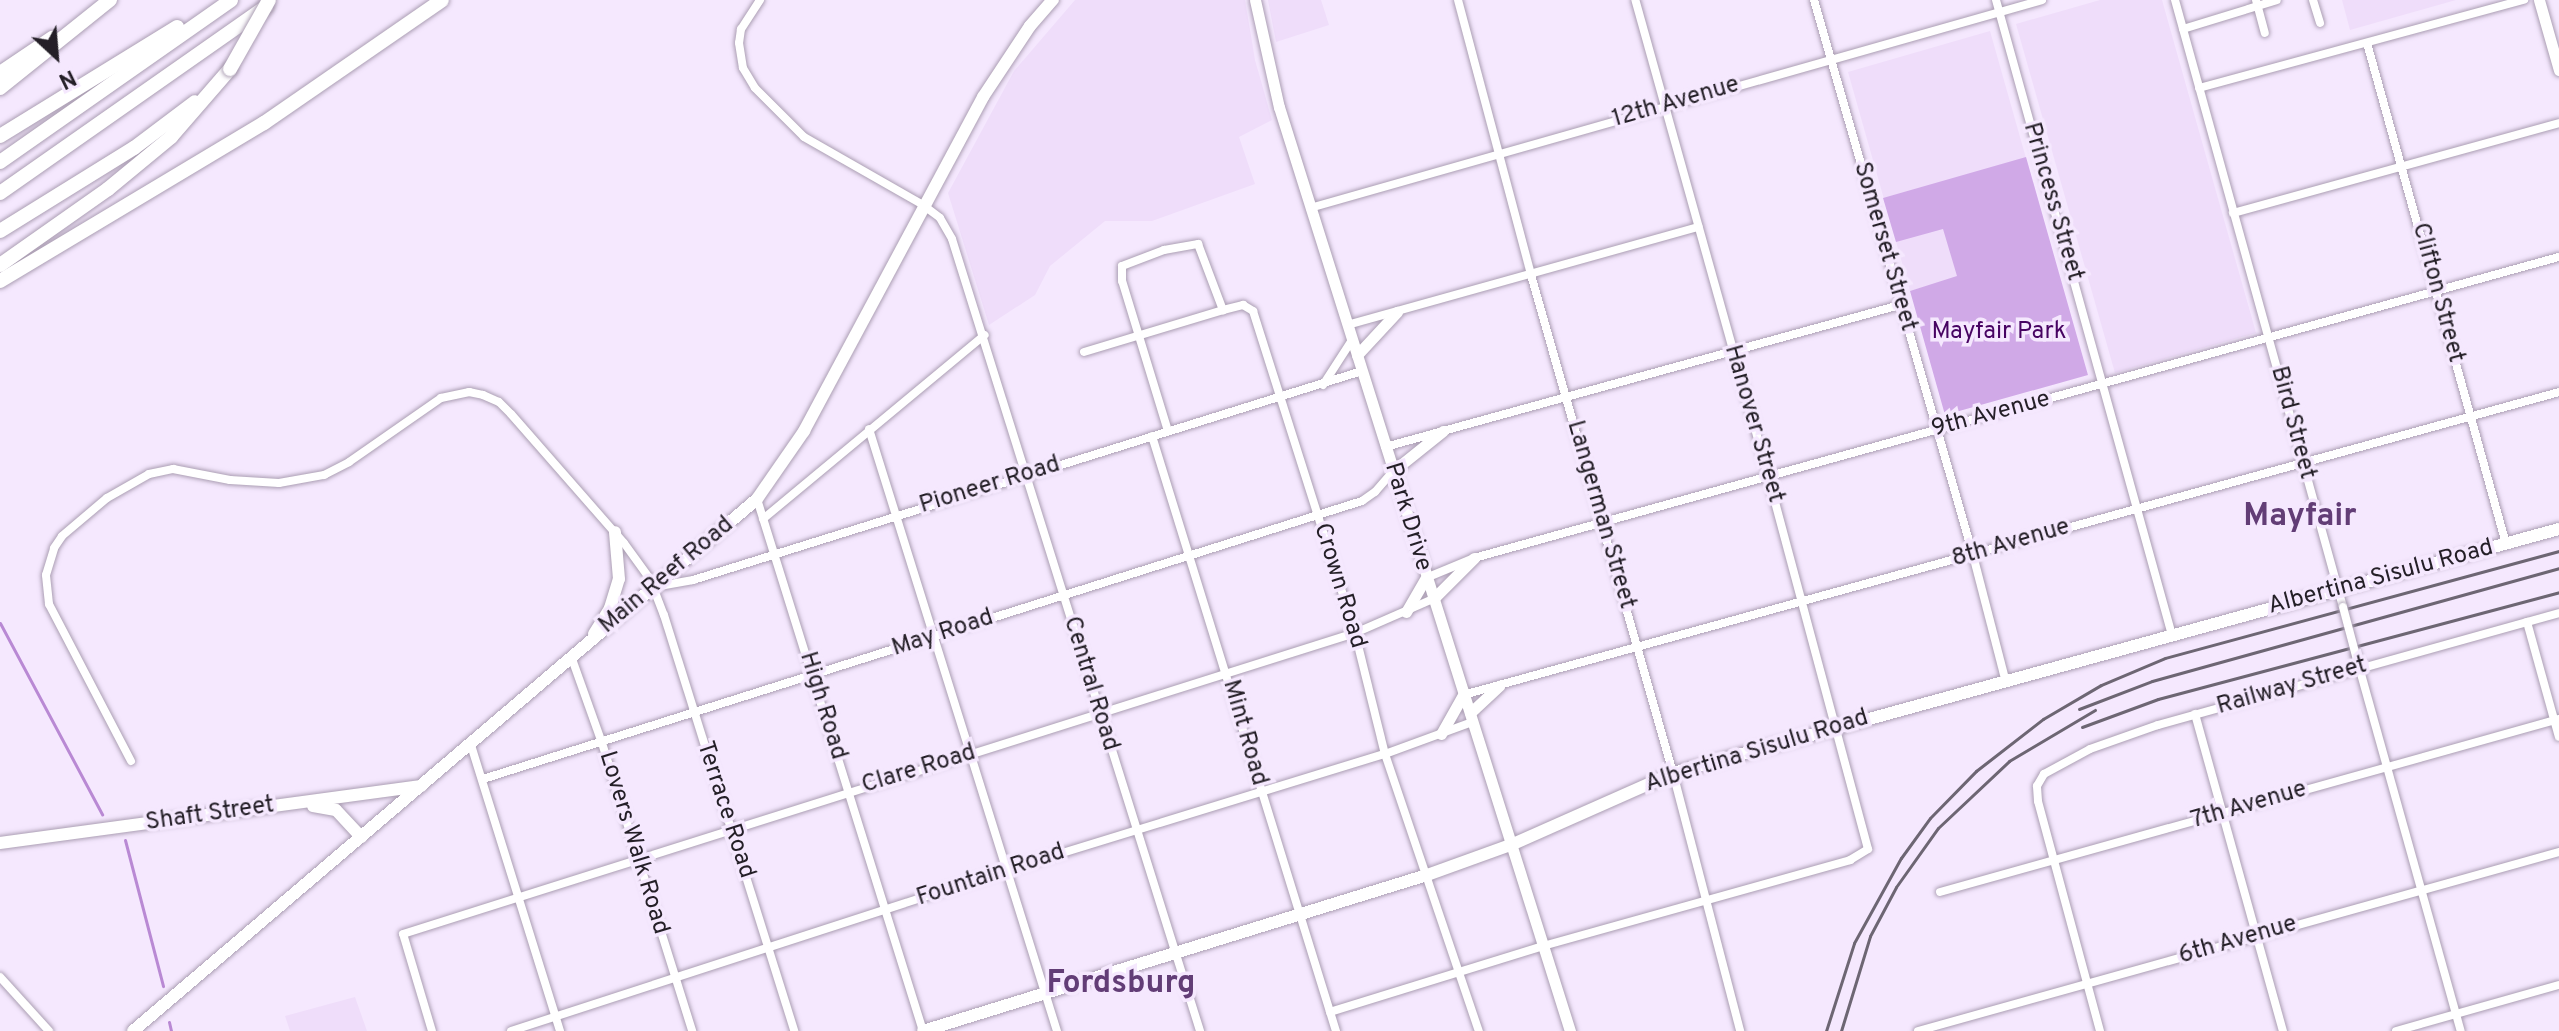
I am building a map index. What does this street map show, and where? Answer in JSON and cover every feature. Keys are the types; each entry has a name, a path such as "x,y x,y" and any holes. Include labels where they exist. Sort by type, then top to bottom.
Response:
{"highway":[{"path":"0,136 220,0"},
{"path":"0,162 231,0"},
{"path":"0,265 139,165 186,122 230,69 269,0"},
{"path":"0,193 276,0"},
{"path":"0,281 264,123 442,0"},
{"path":"0,73 107,3"},
{"path":"0,88 107,3"},
{"path":"0,231 134,148 217,84"}],"main road":[{"name":"Main Reef Road","path":"133,1031 757,499 804,431 923,205 1008,57 1053,0"},
{"name":"Albertina Sisulu Road","path":"923,1031 1427,875 1513,844 1673,773 2005,679 2559,529"},
{"path":"590,640 617,587 620,564 615,532"},
{"name":"Shaft Street","path":"0,843 421,786"},
{"path":"279,805 329,807 340,813 361,837"}],"street":[{"name":"Central Road","path":"760,0 741,29 739,43 743,68 755,88 804,137 923,205 940,218 952,239 985,335 1063,596 1200,1031"},
{"name":"Park Drive","path":"1255,0 1279,107 1570,1031"},
{"name":"Langerman Street","path":"1458,0 1531,275 1673,773 1740,1031"},
{"name":"Hanover Street","path":"1635,0 1837,726 1868,849 1850,860 1705,900"},
{"name":"Somerset Street","path":"1814,0 1973,555 2005,679"},
{"name":"Princess Street","path":"1996,0 2172,635"},
{"name":"12th Avenue","path":"1310,208 2042,0"},
{"name":"Bird Street","path":"2175,0 2461,1031"},
{"path":"2183,29 2257,3 2277,0"},
{"path":"2313,0 2320,23"},
{"path":"2199,88 2524,0"},
{"path":"2539,0 2559,70"},
{"path":"2257,3 2265,33"},
{"name":"Clifton Street","path":"2367,43 2506,544"},
{"path":"2233,213 2559,123"},
{"path":"1347,325 1699,227"},
{"path":"1084,352 1140,335 1223,310 1198,244 1164,250 1122,266 1122,281 1140,335 1168,431"},
{"name":"9th Avenue","path":"1426,578 1474,558 2559,257"},
{"name":"Crown Road","path":"1223,310 1243,305 1253,311 1355,633 1385,754 1479,1031"},
{"path":"1385,447 1900,305"},
{"path":"1357,355 1397,312"},
{"path":"763,519 985,335"},
{"path":"1322,386 1352,340"},
{"name":"Pioneer Road","path":"656,588 693,580 1362,371"},
{"name":"Terrace Road","path":"131,761 49,604 46,575 54,548 79,519 141,477 173,469 230,480 279,483 324,475 349,462 441,398 469,392 499,402 615,532 656,588 794,1031"},
{"name":"8th Avenue","path":"1463,695 2559,392"},
{"path":"869,429 1057,1031"},
{"path":"1393,471 1443,431"},
{"name":"Mint Road","path":"1152,436 1336,1031"},
{"name":"May Road","path":"483,779 1318,515 1369,497 1393,471"},
{"name":"High Road","path":"757,499 923,1031"},
{"path":"1433,599 1474,558"},
{"path":"1406,612 1426,578"},
{"name":"Clare Road","path":"432,1031 403,934 1355,633 1433,599"},
{"name":"Railway Street","path":"2056,860 2037,786 2044,774 2090,749 2195,714 2559,613"},
{"path":"2527,622 2557,720 2559,737"},
{"name":"Lovers Walk Road","path":"571,656 602,743 692,1031"},
{"path":"1471,718 1499,686"},
{"path":"1441,734 1463,695"},
{"path":"2195,714 2283,1031"},
{"name":"Fountain Road","path":"511,1031 767,946 1385,754 1441,734 1471,718"},
{"name":"7th Avenue","path":"1940,892 2557,720"},
{"path":"470,742 560,1031"},
{"name":"6th Avenue","path":"1921,1031 2559,852"},
{"path":"2056,860 2100,1031"},
{"path":"1330,1012 1705,900"},
{"path":"0,977 49,1031"},
{"path":"2396,1031 2559,985"}],"shaded area":[{"path":"1075,0 1245,0 1255,60 1272,120 1239,137 1255,184 1152,221 1105,221 1050,266 1035,295 989,325 948,193 1014,71"},
{"path":"1268,0 1321,0 1329,25 1276,42"},
{"path":"2100,0 2162,0 2256,333 2115,373 2016,24"},
{"path":"2342,0 2456,0 2350,30"},
{"path":"1990,31 2052,250 1910,291 1848,72"},
{"path":"355,997 367,1031 290,1031 285,1016"}],"green space":[{"name":"Mayfair Park","path":"2026,157 2088,375 1945,415 1910,291 1957,276 1943,229 1896,242 1883,198"}],"waterway":[{"path":"0,623 102,814"},
{"path":"125,840 163,986"},
{"path":"169,1022 171,1031"}],"railway":[{"path":"1826,1031 1854,943 1901,858 1930,818 1976,771 2043,719 2101,685 2165,658 2559,551"},
{"path":"2079,709 2152,681 2559,568"},
{"path":"2082,727 2158,699 2559,592"},
{"path":"1841,1031 1870,936 1896,887 1938,828 2009,761 2095,710"}],"district":[{"name":"Mayfair","path":"2300,517"},
{"name":"Fordsburg","path":"1121,984"}]}
